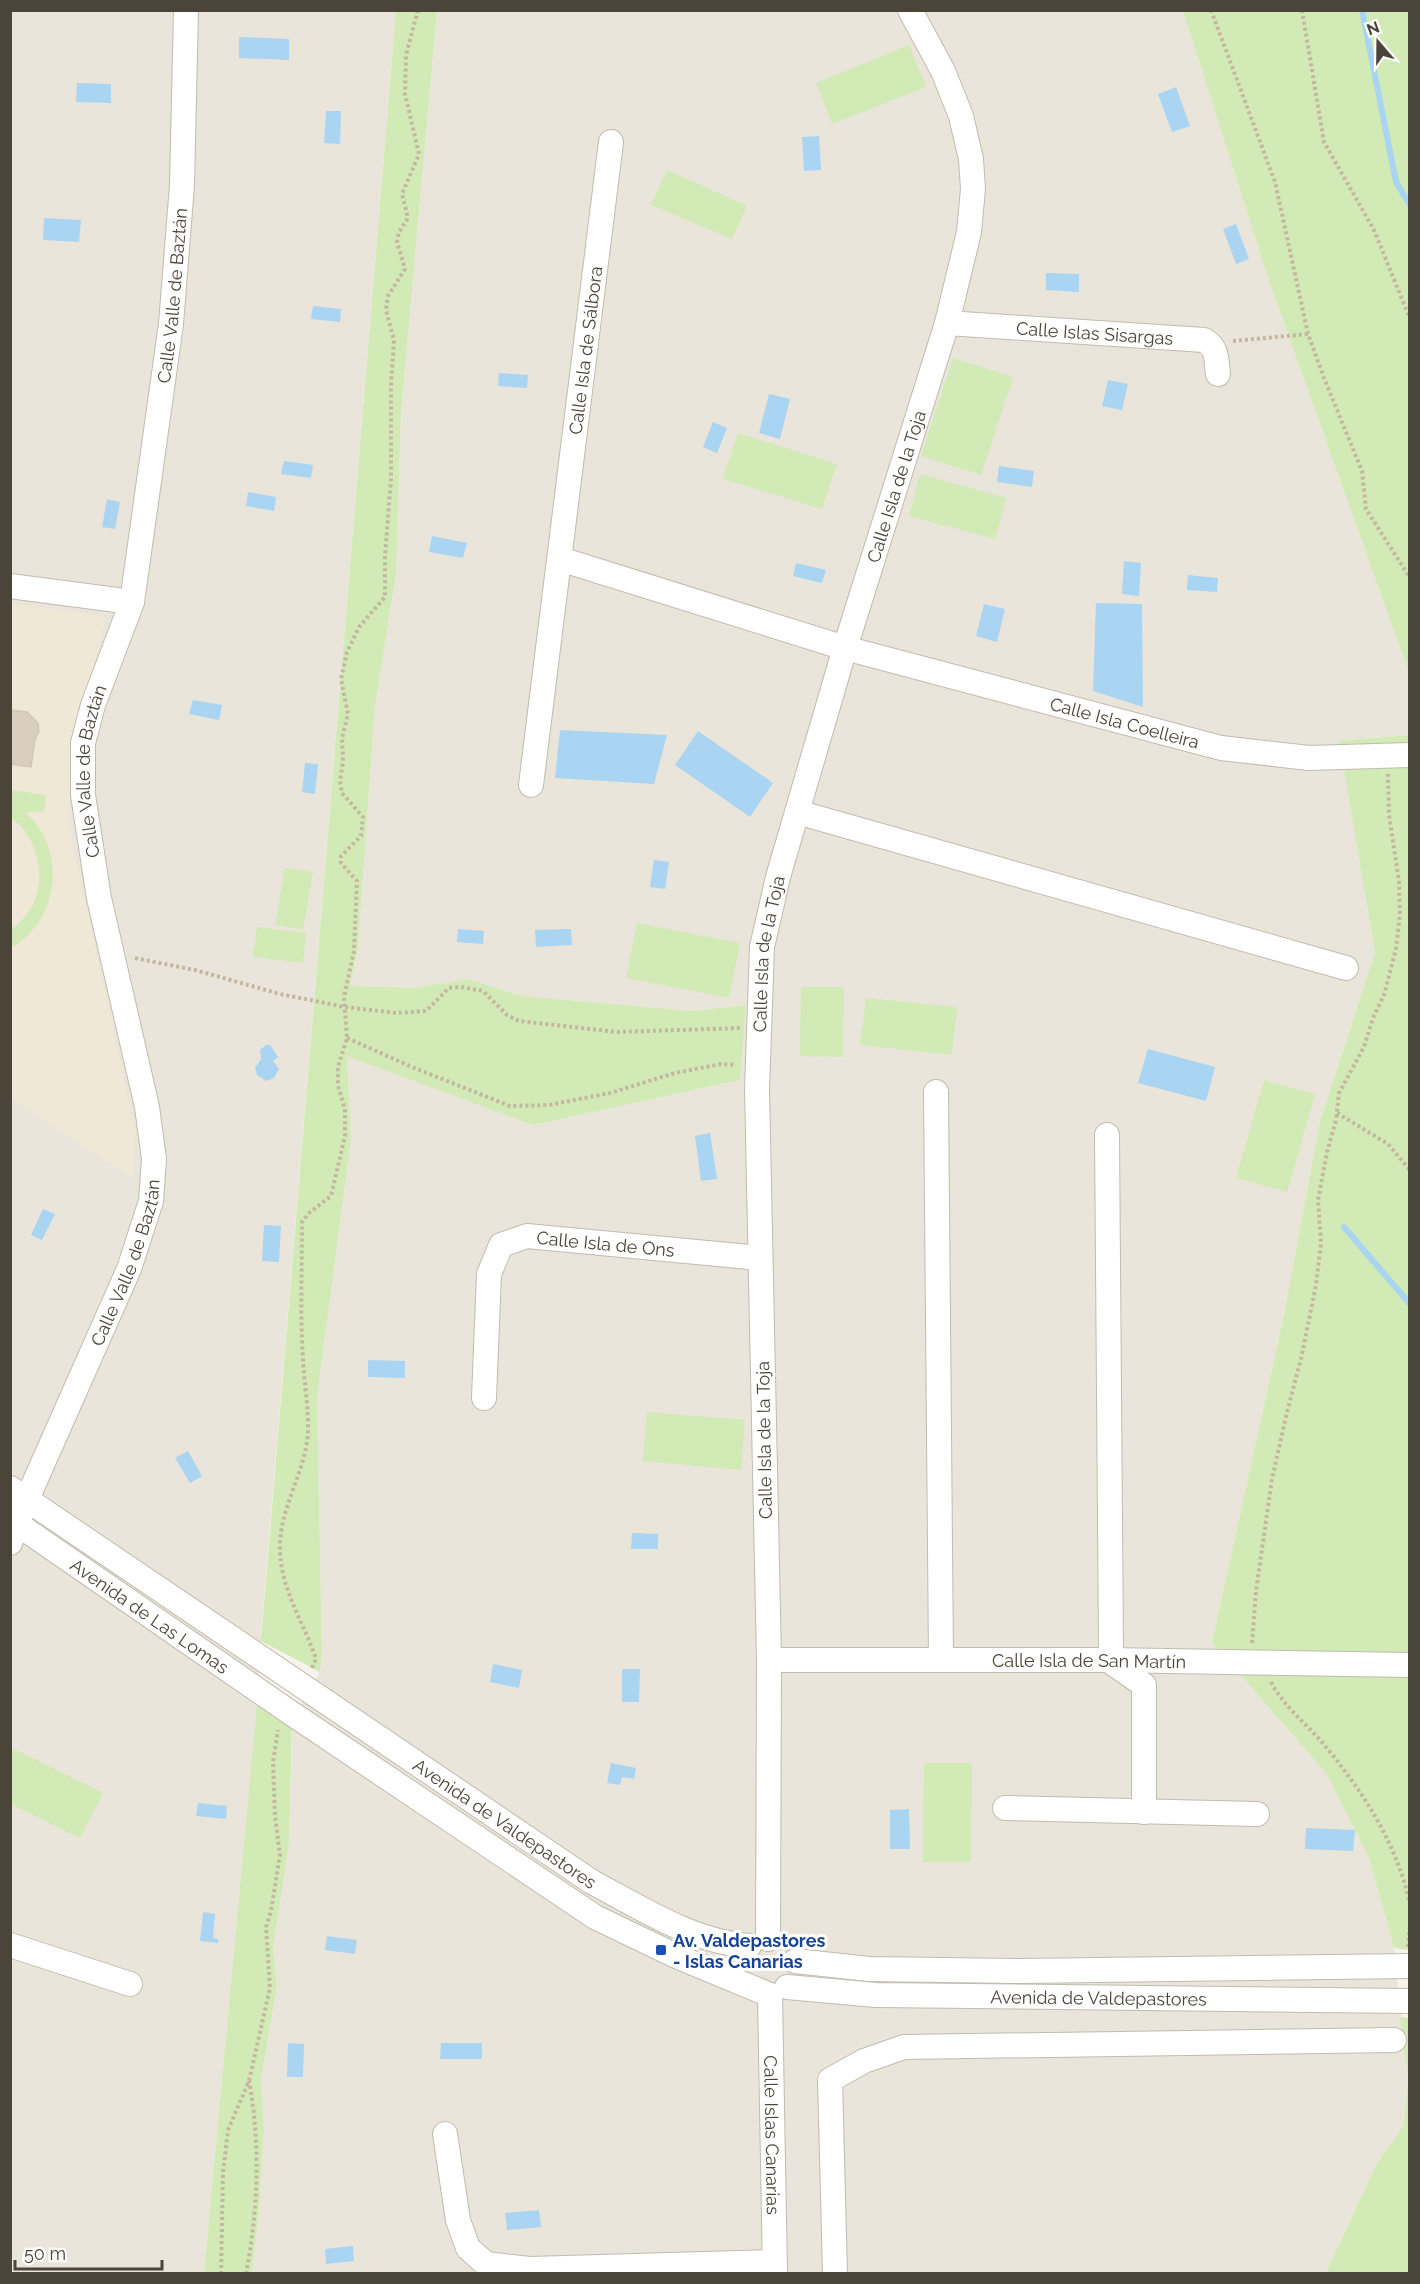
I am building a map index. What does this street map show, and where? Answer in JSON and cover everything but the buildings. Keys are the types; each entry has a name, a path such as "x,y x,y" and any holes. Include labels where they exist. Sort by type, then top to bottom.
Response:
{"street":[{"name":"Calle Valle de Baztán","path":"13,1529 19,1494 129,1269 151,1201 154,1159 147,1107 99,898 83,795 83,743 93,705 132,602 171,324 182,185 186,10"},
{"name":"Calle Isla de la Toja","path":"744,1983 740,1964 759,1943 769,1660 758,1066 762,947 778,877 845,648 947,323 969,231 973,189 971,159 961,116 943,70 911,11"},
{"name":"Calle Isla de Sálbora","path":"531,785 611,142"},
{"name":"Calle Islas Sisargas","path":"947,323 1204,340 1211,344"},
{"path":"1211,344 1216,350 1218,374"},
{"path":"560,559 845,648"},
{"path":"10,586 132,602"},
{"name":"Calle Isla Coelleira","path":"845,648 1221,748 1309,759 1410,755"},
{"path":"797,812 1346,968"},
{"path":"936,1092 941,1660"},
{"path":"1107,1135 1111,1648 1108,1660 1144,1685 1144,1812"},
{"name":"Calle Isla de Ons","path":"484,1398 489,1274 501,1245 527,1236 760,1258"},
{"name":"Avenida de Las Lomas","path":"19,1494 277,1668"},
{"name":"Avenida de Las Lomas","path":"13,1529 288,1712"},
{"name":"Calle Isla de San Martín","path":"769,1660 1108,1660 1410,1665"},
{"name":"Avenida de Valdepastores","path":"277,1668 592,1882 667,1922 730,1945 759,1943"},
{"name":"Avenida de Valdepastores","path":"288,1712 595,1917 676,1956 744,1983 779,1991 876,1995 1410,2001"},
{"path":"1005,1808 1257,1814"},
{"path":"759,1943 795,1962"},
{"path":"10,1945 130,1984"},
{"name":"Avenida de Valdepastores","path":"795,1962 869,1969 1020,1971 1410,1966"},
{"name":"Calle Islas Canarias","path":"775,2268 779,1991 795,1962"},
{"path":"835,2274 830,2080 864,2061 904,2047 1394,2040"},
{"path":"445,2134 458,2220 468,2248 486,2264 530,2269 775,2268"}],"path":[{"path":"303,1686 316,1659 311,1642 287,1593 280,1553 281,1528 306,1453 308,1430 303,1358 302,1222 309,1213 331,1196 345,1136 345,1109 338,1086 338,1067 347,1038 344,997 354,951 357,880 341,863 341,856 361,836 363,817 342,793 340,781 343,762 342,738 348,714 341,679 347,652 359,627 385,597 385,556 391,479 391,386 394,340 386,310 387,296 405,269 398,242 399,232 408,218 402,194 419,154 405,94 406,55 418,10"},
{"path":"1211,10 1275,182 1308,334 1362,471 1366,509 1410,578"},
{"path":"1302,10 1324,142 1374,231 1410,319"},
{"path":"1211,344 1308,334"},
{"path":"1384,756 1388,766 1389,815 1400,881 1400,914 1396,949 1384,995 1373,1018 1364,1047 1339,1093 1337,1113 1318,1200 1321,1243 1316,1285 1264,1520 1252,1643 1275,1689 1364,1794 1388,1838 1405,1883 1410,1904"},
{"path":"112,953 195,970 280,994 345,1007 396,1013 426,1011 449,988 461,987 483,991 507,1015 519,1021 617,1032 759,1027"},
{"path":"347,1038 510,1106 549,1105 610,1093 675,1073 721,1064 758,1066"},
{"path":"1337,1113 1388,1144 1410,1170"},
{"path":"221,2274 222,2173 228,2130 249,2080 270,1988 266,1927 271,1911 280,1855 275,1816 273,1762 277,1733 288,1712"},
{"path":"246,2274 255,2205 258,2154 249,2080"}],"shaded area":[{"path":"11,11 396,11 262,1622 257,1714 204,2273 11,2274"},
{"path":"437,11 1183,11 1269,281 1409,673 1409,735 1339,741 1375,953 1320,1121 1284,1315 1212,1642 1326,1773 1369,1858 1394,1948 1408,2077 1404,2125 1376,2165 1325,2273 252,2274 259,2214 264,2130 261,2080 277,1986 273,1949 289,1845 293,1717 320,1672 322,1654 317,1398 351,1139 347,1055 533,1125 740,1080 745,1005 692,1011 521,996 469,979 414,988 350,987 358,949 375,706 396,574 401,413"},
{"path":"10,603 106,617 75,746 68,823 135,1132 133,1178 11,1099"}],"green space":[{"path":"396,11 437,11 401,413 396,574 375,706 358,949 350,986 414,988 469,979 521,996 692,1011 746,1005 740,1080 533,1125 347,1056 351,1139 317,1398 322,1654 320,1672 261,1641"},
{"path":"1183,11 1409,11 1409,673 1269,281"},
{"path":"909,45 926,87 832,124 816,83"},
{"path":"667,170 747,206 732,239 651,205"},
{"path":"953,358 1013,377 981,475 921,456"},
{"path":"738,433 837,464 822,509 723,479"},
{"path":"920,474 1007,498 995,539 909,516"},
{"path":"1409,735 1409,1950 1394,1948 1369,1858 1326,1773 1212,1642 1284,1315 1320,1121 1375,953 1339,741"},
{"path":"11,790 46,795 44,811 26,813 39,829 48,846 52,865 52,885 48,903 40,921 27,936 11,948 11,930 28,913 33,904 37,895 39,875 31,841 23,829 11,818"},
{"path":"285,868 313,872 303,930 275,925"},
{"path":"637,923 740,943 729,998 626,978"},
{"path":"257,927 306,933 303,963 253,957"},
{"path":"801,987 844,987 843,1057 800,1056"},
{"path":"866,998 957,1007 952,1055 860,1045"},
{"path":"1264,1080 1315,1094 1287,1192 1236,1178"},
{"path":"647,1412 745,1420 741,1470 643,1461"},
{"path":"257,1705 292,1726 289,1844 273,1949 277,1986 261,2080 264,2129 259,2214 252,2273 204,2274"},
{"path":"14,1749 103,1793 80,1838 11,1804 11,1756"},
{"path":"924,1763 972,1763 971,1862 923,1862"},
{"path":"1400,2017 1409,2018 1409,2273 1325,2274 1376,2165 1404,2125 1408,2077"}],"water":[{"path":"239,37 289,39 289,60 239,58"},
{"path":"77,83 111,84 111,103 76,102"},
{"path":"1176,87 1190,126 1172,132 1158,94"},
{"path":"326,111 341,111 340,144 324,143"},
{"path":"819,136 821,170 804,171 802,137"},
{"path":"44,218 81,220 79,242 43,240"},
{"path":"1236,224 1249,259 1236,264 1223,229"},
{"path":"1046,273 1079,274 1079,292 1046,290"},
{"path":"313,306 341,309 340,322 311,319"},
{"path":"499,373 528,375 527,388 498,386"},
{"path":"1108,380 1128,384 1122,410 1102,406"},
{"path":"769,394 790,399 780,439 759,433"},
{"path":"713,422 727,428 717,453 703,447"},
{"path":"284,461 313,465 311,478 281,474"},
{"path":"999,466 1034,471 1032,487 997,482"},
{"path":"248,492 276,497 274,511 246,506"},
{"path":"107,499 120,502 115,529 102,527"},
{"path":"432,536 467,543 463,558 429,552"},
{"path":"1124,561 1141,563 1139,596 1122,594"},
{"path":"796,563 826,570 822,583 793,576"},
{"path":"1188,575 1218,578 1217,592 1187,590"},
{"path":"1096,603 1142,604 1143,707 1093,691"},
{"path":"984,604 1005,609 997,642 976,636"},
{"path":"193,700 222,705 219,720 189,714"},
{"path":"560,730 667,735 654,784 555,778"},
{"path":"698,731 773,783 750,817 675,765"},
{"path":"305,763 318,764 315,794 302,792"},
{"path":"654,860 669,862 665,889 650,887"},
{"path":"458,929 484,931 483,944 457,942"},
{"path":"571,929 572,945 536,947 535,930"},
{"path":"270,1045 278,1057 273,1061 279,1069 274,1078 266,1081 257,1075 255,1068 261,1059 260,1050"},
{"path":"1148,1049 1215,1067 1206,1101 1138,1083"},
{"path":"710,1133 717,1179 701,1181 695,1136"},
{"path":"43,1209 55,1214 42,1240 31,1235"},
{"path":"264,1225 281,1226 279,1262 262,1261"},
{"path":"368,1360 405,1361 405,1378 368,1377"},
{"path":"188,1451 202,1476 190,1483 175,1458"},
{"path":"632,1533 658,1534 658,1549 631,1549"},
{"path":"493,1664 522,1670 519,1688 490,1682"},
{"path":"622,1669 640,1669 639,1702 622,1702"},
{"path":"611,1763 636,1768 634,1779 622,1777 620,1785 607,1783"},
{"path":"198,1803 227,1806 226,1819 196,1816"},
{"path":"909,1809 910,1849 890,1849 890,1810"},
{"path":"1306,1828 1355,1830 1353,1851 1305,1849"},
{"path":"203,1912 215,1914 213,1938 218,1939 218,1943 200,1941"},
{"path":"327,1936 357,1940 355,1954 325,1950"},
{"path":"288,2043 304,2044 303,2077 287,2077"},
{"path":"441,2043 482,2043 482,2059 440,2059"},
{"path":"539,2210 541,2227 507,2230 505,2213"},
{"path":"353,2246 354,2261 326,2264 325,2249"}],"waterway":[{"path":"1362,10 1396,182 1410,205"},
{"path":"1344,1227 1410,1304"}],"place":[{"name":"Av. Valdepastores - Islas Canarias","path":"661,1950"}]}
